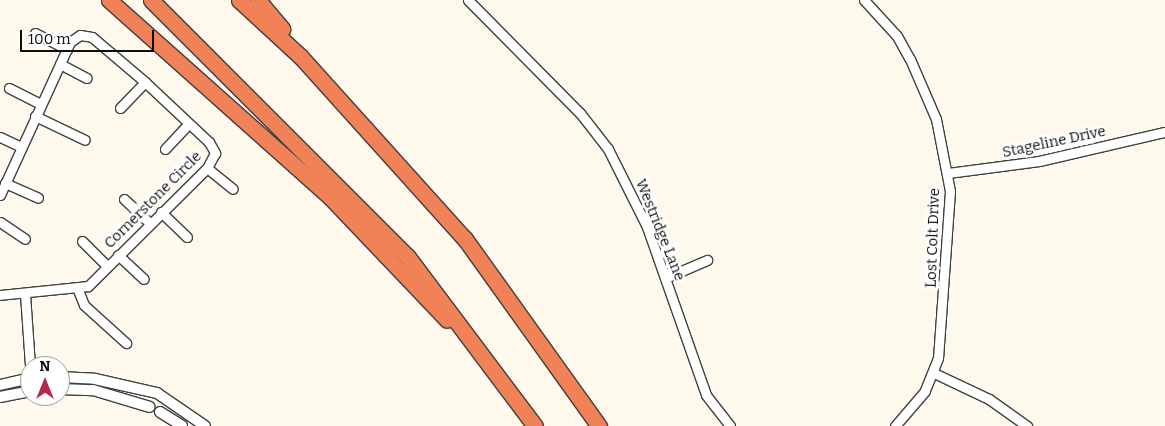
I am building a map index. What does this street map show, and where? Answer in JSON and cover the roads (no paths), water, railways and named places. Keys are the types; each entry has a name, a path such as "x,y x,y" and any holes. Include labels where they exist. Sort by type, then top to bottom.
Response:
{"highway":[{"path":"109,0 330,198 507,385"},
{"path":"150,0 408,257 507,385 535,426"},
{"path":"239,0 301,57"},
{"path":"258,0 301,57 465,239 599,426"}],"street":[{"name":"Westridge Lane","path":"468,0 580,113 608,148 637,201 706,395 730,426"},
{"name":"Lost Colt Drive","path":"864,0 897,36 910,59 936,119 948,173 944,319 934,373 895,426"},
{"path":"0,195 20,147 67,49 35,33"},
{"name":"Cornerstone Circle","path":"67,49 74,38 92,37 146,82 214,147 214,159 207,168 107,266 78,290"},
{"path":"60,64 86,78"},
{"path":"120,108 146,82"},
{"path":"9,88 41,104"},
{"path":"35,116 85,140"},
{"path":"165,149 188,124"},
{"name":"Stageline Drive","path":"948,173 1039,162 1165,132"},
{"path":"0,137 20,147"},
{"path":"207,168 234,189"},
{"path":"5,183 38,198"},
{"path":"124,200 150,223"},
{"path":"161,212 187,237"},
{"path":"0,222 25,239"},
{"path":"82,241 107,266"},
{"path":"118,254 144,279"},
{"path":"665,278 708,260"},
{"path":"0,295 78,290 84,305 126,343"},
{"path":"24,294 29,356"},
{"path":"934,373 989,399 1027,426"},
{"path":"70,378 95,379 162,395 205,426"},
{"path":"93,390 95,379"},
{"path":"0,385 20,380"},
{"path":"70,389 93,390 155,410 182,426"},
{"path":"0,397 20,393"}]}
